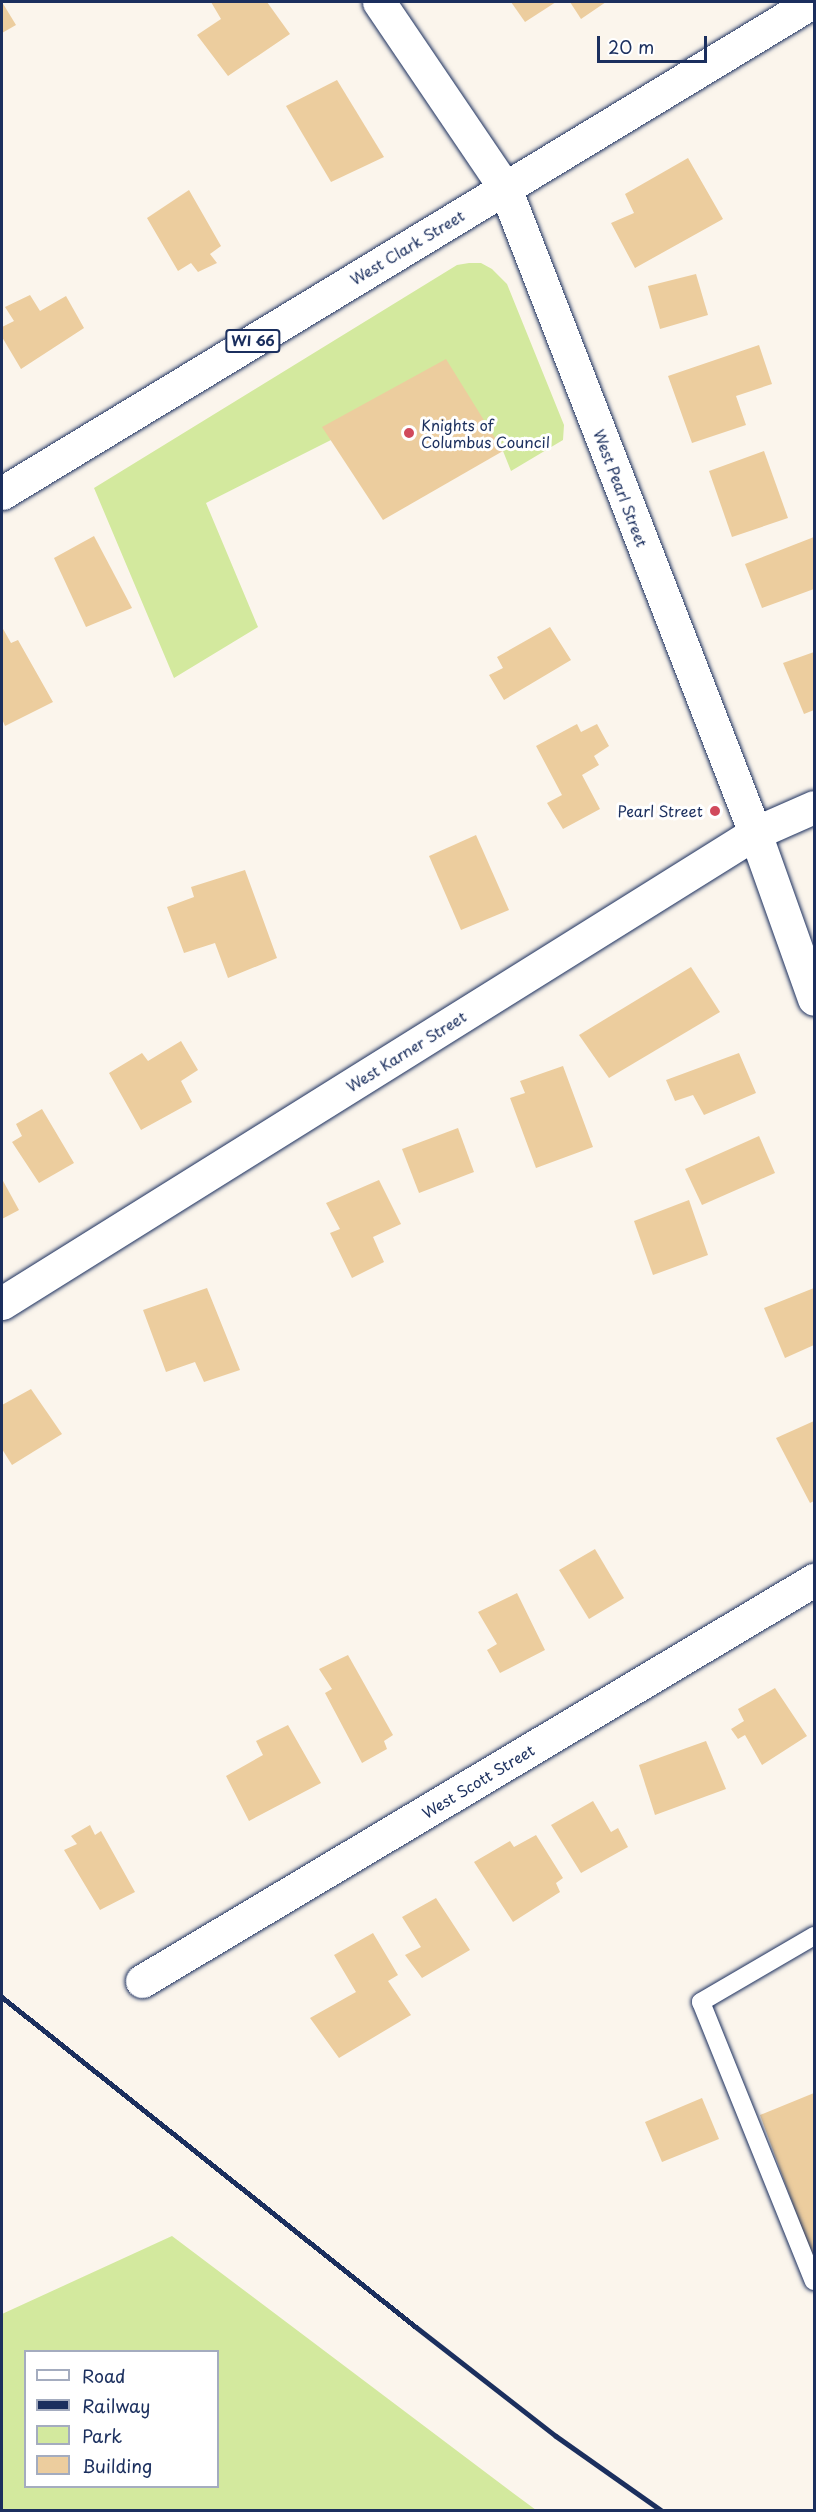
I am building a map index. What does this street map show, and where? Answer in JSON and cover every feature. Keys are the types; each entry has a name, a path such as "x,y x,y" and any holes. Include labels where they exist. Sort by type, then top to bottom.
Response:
{"street":[{"name":"West Pearl Street","path":"379,2 505,188 754,833 814,999"},
{"name":"West Clark Street","path":"2,493 812,2"},
{"name":"West Karner Street","path":"2,1303 754,833 814,807"},
{"name":"West Scott Street","path":"142,1981 814,1580"}],"lane":[{"path":"814,1936 701,2002 814,2282"}],"green space":[{"path":"481,263 492,269 507,284 564,425 563,440 511,471 503,451 331,440 206,503 258,627 174,678 94,488 457,265"},
{"path":"172,2236 536,2510 2,2510 2,2314"}],"building":[{"path":"2,2 16,25 2,33"},
{"path":"211,2 267,2 290,34 228,76 197,35 221,19"},
{"path":"511,2 556,2 525,22"},
{"path":"570,2 606,2 581,19"},
{"path":"337,80 384,157 331,182 286,106"},
{"path":"688,158 723,219 635,268 611,223 634,213 625,194"},
{"path":"189,190 221,246 210,254 217,263 198,272 191,263 178,271 147,218"},
{"path":"696,274 708,315 660,329 648,286"},
{"path":"30,295 40,311 66,296 84,328 21,369 2,337 2,327 14,321 5,307"},
{"path":"759,345 772,384 736,396 746,425 692,443 668,376"},
{"name":"Knights of Columbus Council","path":"446,359 503,451 383,520 322,427"},
{"path":"764,451 788,518 732,537 709,471"},
{"path":"94,536 132,608 86,627 54,558"},
{"path":"814,537 814,589 762,608 745,564"},
{"path":"2,627 11,643 18,640 53,702 5,726 2,719"},
{"path":"550,627 571,660 504,700 489,675 503,668 497,657"},
{"path":"814,652 814,710 804,714 783,663"},
{"path":"577,724 581,732 597,724 609,746 594,756 599,765 582,775 600,809 563,829 547,803 562,795 536,746"},
{"path":"476,835 509,910 461,930 429,856"},
{"path":"245,870 277,958 228,978 215,943 184,953 167,907 194,897 191,887"},
{"path":"691,967 720,1012 609,1078 579,1035"},
{"path":"181,1041 198,1070 181,1081 192,1102 141,1130 109,1073 142,1053 148,1061"},
{"path":"739,1053 756,1093 704,1115 693,1095 675,1101 666,1080"},
{"path":"563,1066 593,1147 536,1168 510,1098 525,1093 520,1081"},
{"path":"42,1109 74,1163 39,1183 12,1142 22,1136 16,1124"},
{"path":"458,1128 474,1172 419,1193 402,1149"},
{"path":"759,1136 775,1173 702,1205 685,1169"},
{"path":"2,1179 19,1210 2,1219"},
{"path":"379,1180 401,1224 373,1237 384,1262 352,1278 330,1233 340,1229 326,1203"},
{"path":"689,1200 708,1255 653,1275 634,1221"},
{"path":"207,1288 240,1370 204,1382 195,1362 166,1372 143,1310"},
{"path":"814,1288 814,1345 785,1358 764,1308"},
{"path":"31,1389 62,1434 12,1465 2,1449 2,1405"},
{"path":"814,1421 814,1501 810,1503 776,1438"},
{"path":"595,1549 624,1598 589,1619 559,1570"},
{"path":"517,1593 545,1650 500,1673 487,1650 497,1644 478,1612"},
{"path":"348,1655 393,1735 384,1741 387,1749 362,1763 325,1693 332,1689 319,1669"},
{"path":"775,1688 807,1736 762,1765 745,1735 738,1739 731,1729 744,1721 738,1709"},
{"path":"288,1725 321,1783 249,1821 226,1776 263,1755 256,1741"},
{"path":"706,1741 726,1789 655,1815 639,1765"},
{"path":"593,1801 611,1832 618,1828 628,1847 581,1873 551,1825"},
{"path":"90,1825 95,1835 101,1831 135,1892 100,1910 64,1850 77,1844 71,1836"},
{"path":"536,1835 563,1878 556,1883 560,1892 513,1922 474,1862 510,1841 514,1847"},
{"path":"436,1898 470,1950 422,1978 405,1955 421,1947 402,1917"},
{"path":"373,1933 398,1975 388,1981 411,2015 339,2058 310,2018 356,1992 334,1955"},
{"path":"814,2093 814,2261 760,2115"},
{"path":"702,2098 719,2139 662,2162 645,2122"}],"railway":[{"path":"2,1997 556,2436 661,2510"}],"place":[{"name":"Knights of Columbus Council","path":"409,433"},
{"name":"Pearl Street","path":"715,811"}]}
